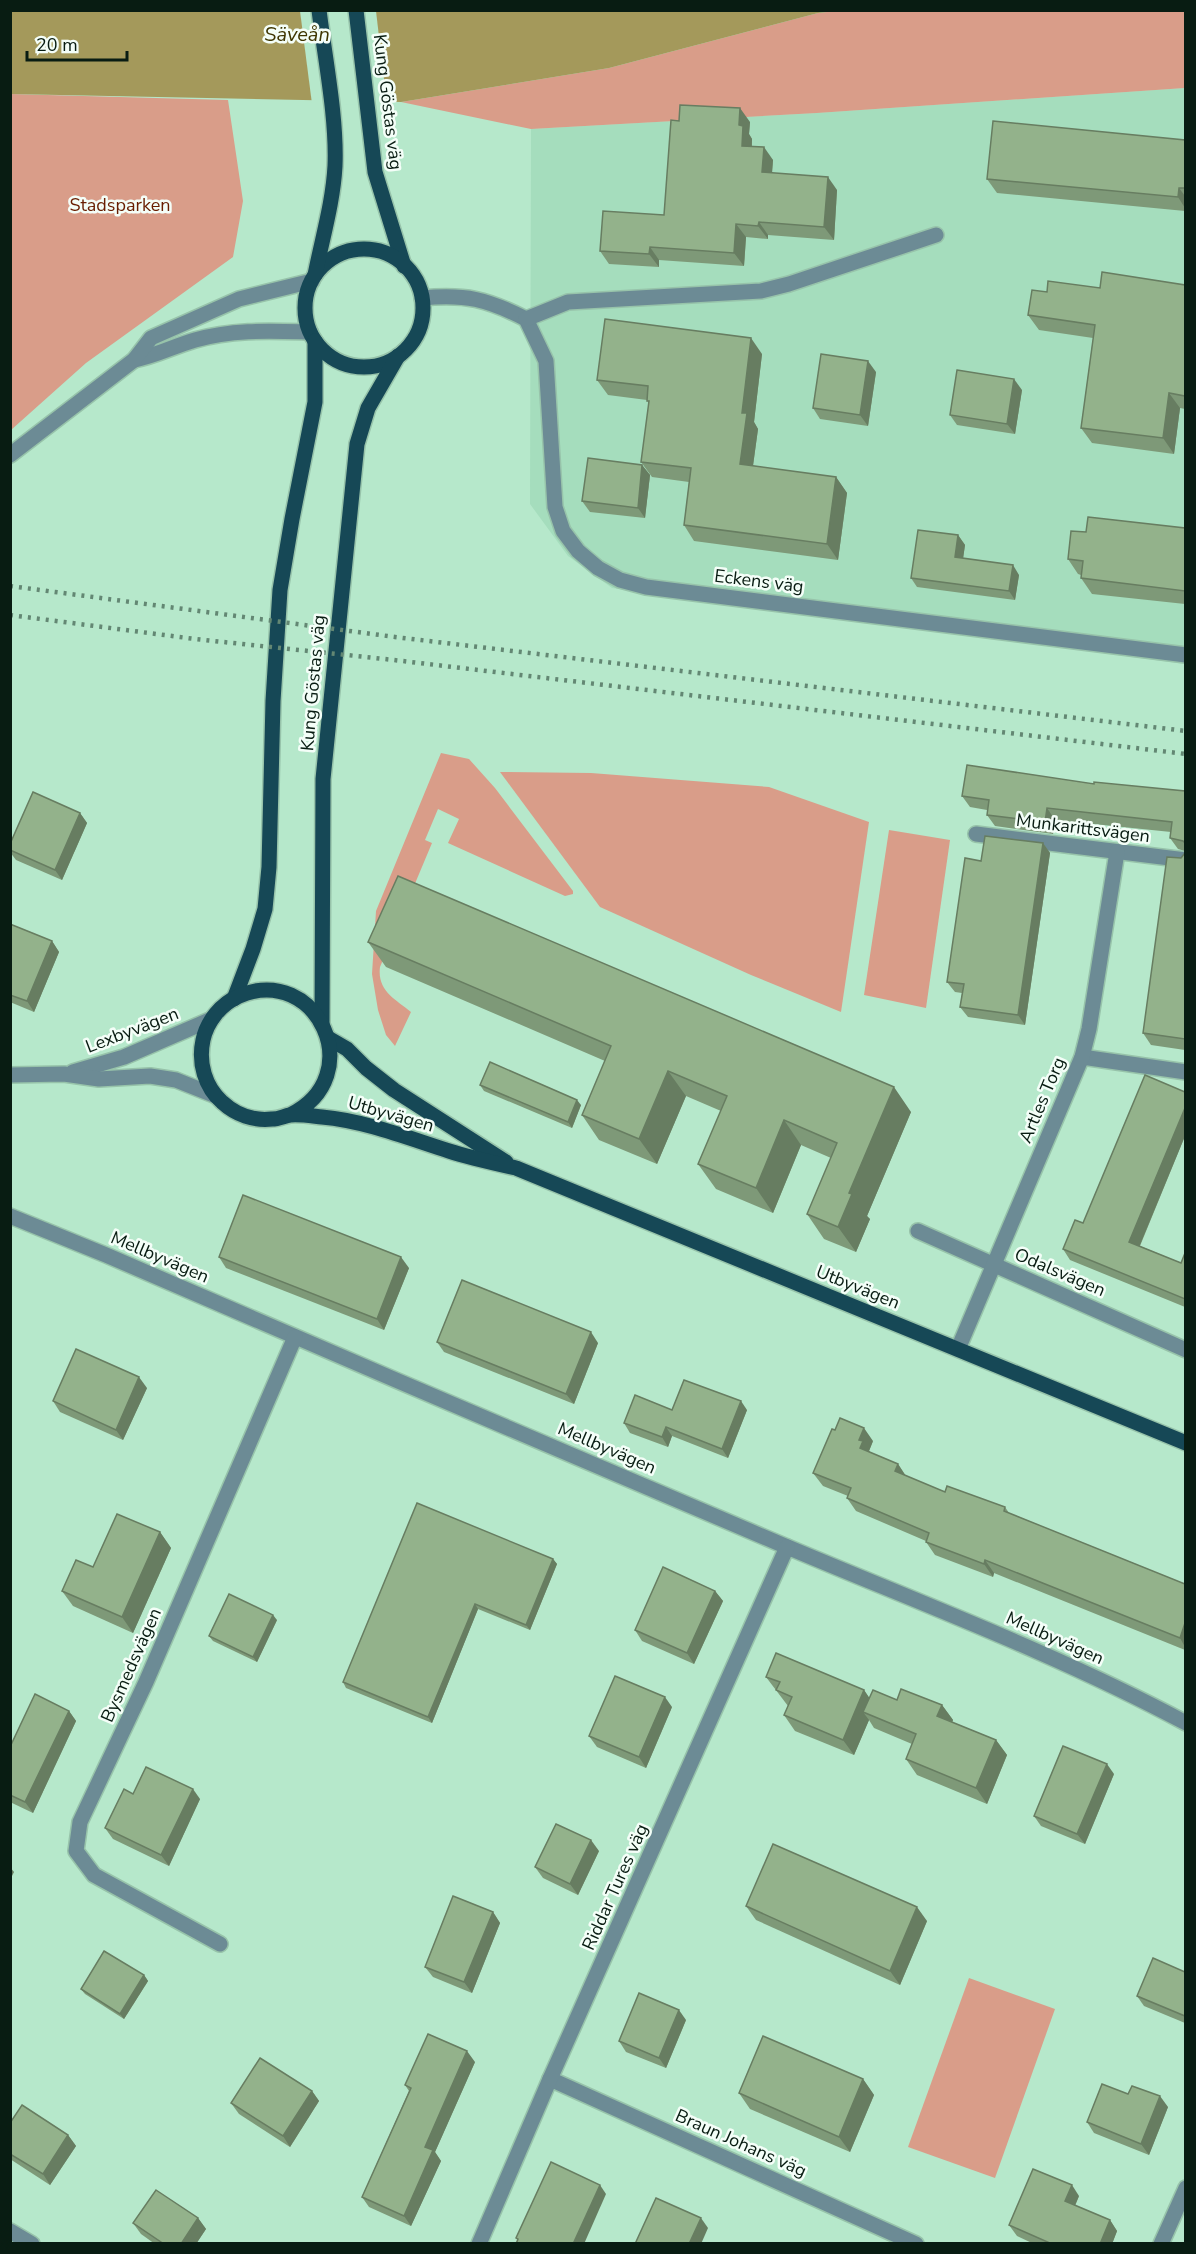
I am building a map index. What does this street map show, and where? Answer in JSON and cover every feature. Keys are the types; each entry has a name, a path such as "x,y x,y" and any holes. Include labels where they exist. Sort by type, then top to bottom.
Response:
{"main road":[{"name":"Kung Göstas väg","path":"234,999 265,909 269,867 273,701 280,590 315,402 313,337 305,306 329,214 335,166 333,127 319,10"},
{"name":"Kung Göstas väg","path":"325,1031 310,1008 293,996 273,991 253,992 234,999 212,1019 202,1041 201,1058 204,1074 216,1096 228,1108 250,1118 274,1119 290,1115 306,1106 324,1084 331,1057 325,1031 323,779 357,444 368,408 398,356 406,349 418,330 422,320 422,298 415,280 405,266 375,172 356,10"},
{"path":"313,278 331,259 358,249 386,254 405,266"},
{"path":"313,337 330,356 348,365 369,367 398,356"},
{"name":"Utbyvägen","path":"325,1031 394,1090 516,1168"},
{"name":"Utbyvägen","path":"290,1115 347,1120 452,1152 516,1168 1185,1443"}],"street":[{"path":"422,298 450,295 489,301 526,319 568,302 761,291 789,284 936,235"},
{"path":"10,455 134,360 151,338 239,299 313,278"},
{"name":"Eckens väg","path":"526,319 546,361 555,507 563,531 578,551 598,568 620,580 646,587 1185,655"},
{"path":"134,360 154,356 195,340 239,331 313,337"},
{"name":"Munkarittsvägen","path":"976,834 1185,860"},
{"name":"Artles Torg","path":"958,1349 1082,1057 1089,1029 1117,852"},
{"name":"Lexbyvägen","path":"64,1074 124,1057 212,1019"},
{"path":"1082,1057 1185,1072"},
{"name":"Lexbyvägen","path":"10,1075 64,1074 99,1079 150,1076 176,1080 216,1096"},
{"name":"Mellbyvägen","path":"10,1216 787,1547 982,1627 1099,1679 1185,1723"},
{"name":"Odalsvägen","path":"918,1231 1185,1350"},
{"name":"Bysmedsvägen","path":"220,1944 94,1875 76,1851 80,1822 146,1682 295,1337"},
{"name":"Riddar Tures väg","path":"479,2244 787,1547"},
{"name":"Braun Johans väg","path":"550,2079 916,2244"},
{"path":"1161,2244 1185,2188"},
{"path":"10,2230 32,2244"}],"shaded area":[{"path":"1185,88 1185,664 612,588 568,556 530,504 531,129 817,113"}],"green space":[{"path":"835,11 1185,11 1185,88 817,113 531,129 401,102 609,68 818,13"},
{"name":"Stadsparken","path":"11,94 228,100 243,201 233,257 86,363 11,430"},
{"path":"441,753 469,759 495,788 573,894 565,896 448,843 459,819 438,809 425,840 432,843 380,967 381,982 388,994 411,1012 395,1046 386,1035 378,1010 372,974 376,911"},
{"path":"500,772 591,773 769,787 869,822 841,1012 751,975 600,907"},
{"path":"889,830 950,840 926,1008 864,995"},
{"path":"969,1978 1055,2009 995,2178 908,2147"}],"water":[{"name":"Säveån","path":"11,11 835,11 818,13 609,68 401,102 11,94"}],"pier":[{"path":"300,11 376,11 387,105 312,104"}],"building":[{"path":"680,105 740,108 739,125 743,126 742,146 764,147 762,172 828,177 824,227 759,222 758,226 736,224 734,253 650,247 649,254 600,251 603,211 664,215 671,120 679,121"},
{"path":"993,121 1185,140 1185,188 1179,188 1178,197 987,179"},
{"path":"1102,272 1185,285 1185,396 1169,393 1163,438 1081,428 1095,325 1028,315 1032,290 1047,292 1048,281 1100,288"},
{"path":"605,319 751,338 742,413 747,413 740,464 836,477 827,544 684,525 691,468 641,462 649,401 647,401 648,386 597,380"},
{"path":"821,354 868,361 860,415 813,408"},
{"path":"957,370 1014,379 1007,424 950,415"},
{"path":"588,458 642,465 638,508 582,501"},
{"path":"1088,517 1185,528 1185,591 1081,578 1083,561 1068,559 1071,531 1086,532"},
{"path":"918,530 958,535 955,557 1013,565 1009,591 911,578"},
{"path":"967,765 1094,784 1094,782 1185,791 1185,843 1170,838 1172,822 1047,808 1045,822 987,815 989,800 962,796"},
{"path":"33,792 80,813 55,870 10,850 10,844"},
{"path":"985,836 1043,843 1018,1015 960,1007 964,984 947,982 965,858 981,861"},
{"path":"1185,853 1185,1039 1143,1033 1167,857 1181,858"},
{"path":"398,876 894,1087 849,1193 852,1194 838,1227 807,1214 837,1143 784,1120 756,1188 698,1164 727,1096 668,1071 639,1139 582,1115 611,1046 368,942"},
{"path":"10,924 52,941 27,1001 10,995"},
{"path":"490,1062 577,1100 568,1122 480,1085"},
{"path":"1145,1075 1185,1092 1185,1108 1129,1242 1181,1263 1185,1253 1185,1299 1063,1249 1075,1220 1083,1223"},
{"path":"243,1195 401,1257 377,1319 219,1257"},
{"path":"462,1280 591,1332 566,1394 437,1342"},
{"path":"76,1349 139,1377 116,1430 53,1401"},
{"path":"684,1380 741,1401 722,1449 666,1427 662,1437 624,1423 635,1395 672,1410"},
{"path":"840,1418 864,1428 859,1440 863,1441 860,1448 898,1464 895,1471 945,1492 947,1486 1005,1507 1004,1511 1185,1584 1185,1623 1180,1638 985,1560 984,1564 926,1542 929,1533 847,1498 851,1488 813,1473 832,1429 835,1430"},
{"path":"417,1503 553,1559 526,1625 475,1604 428,1717 343,1682"},
{"path":"117,1514 160,1532 122,1617 62,1591 76,1560 93,1567"},
{"path":"663,1567 715,1591 687,1653 635,1630"},
{"path":"229,1594 273,1615 253,1657 209,1636"},
{"path":"776,1653 864,1690 843,1740 784,1715 792,1697 776,1690 780,1682 766,1677"},
{"path":"615,1676 665,1697 639,1757 589,1736"},
{"path":"901,1689 942,1705 937,1716 996,1740 976,1788 906,1759 916,1734 863,1712 873,1690 897,1700"},
{"path":"35,1694 69,1711 25,1802 10,1795 10,1747"},
{"path":"1063,1746 1107,1764 1077,1834 1034,1816"},
{"path":"146,1767 193,1789 161,1855 105,1828 124,1789 133,1794"},
{"path":"556,1824 591,1840 570,1884 535,1867"},
{"path":"773,1844 917,1907 890,1971 746,1906"},
{"path":"453,1896 493,1912 464,1982 425,1967"},
{"path":"104,1951 144,1975 120,2014 81,1989"},
{"path":"1153,1958 1185,1972 1185,2016 1137,1996"},
{"path":"639,1993 679,2010 659,2058 619,2041"},
{"path":"428,2034 467,2051 425,2147 433,2150 404,2216 362,2197 411,2088 405,2085"},
{"path":"763,2036 863,2079 839,2137 739,2093"},
{"path":"260,2058 312,2091 283,2136 231,2103"},
{"path":"1102,2084 1128,2094 1132,2086 1160,2096 1141,2144 1087,2122"},
{"path":"22,2105 68,2135 43,2174 10,2154 10,2123"},
{"path":"551,2162 600,2185 573,2244 516,2244 518,2239 516,2238"},
{"path":"1033,2169 1072,2185 1065,2201 1110,2220 1100,2244 1052,2244 1009,2225"},
{"path":"156,2190 198,2218 181,2244 164,2244 133,2223"},
{"path":"656,2198 701,2218 689,2244 635,2244"}],"railway":[{"path":"10,586 395,637 1186,731"},
{"path":"10,615 195,639 394,660 1186,754"}]}
